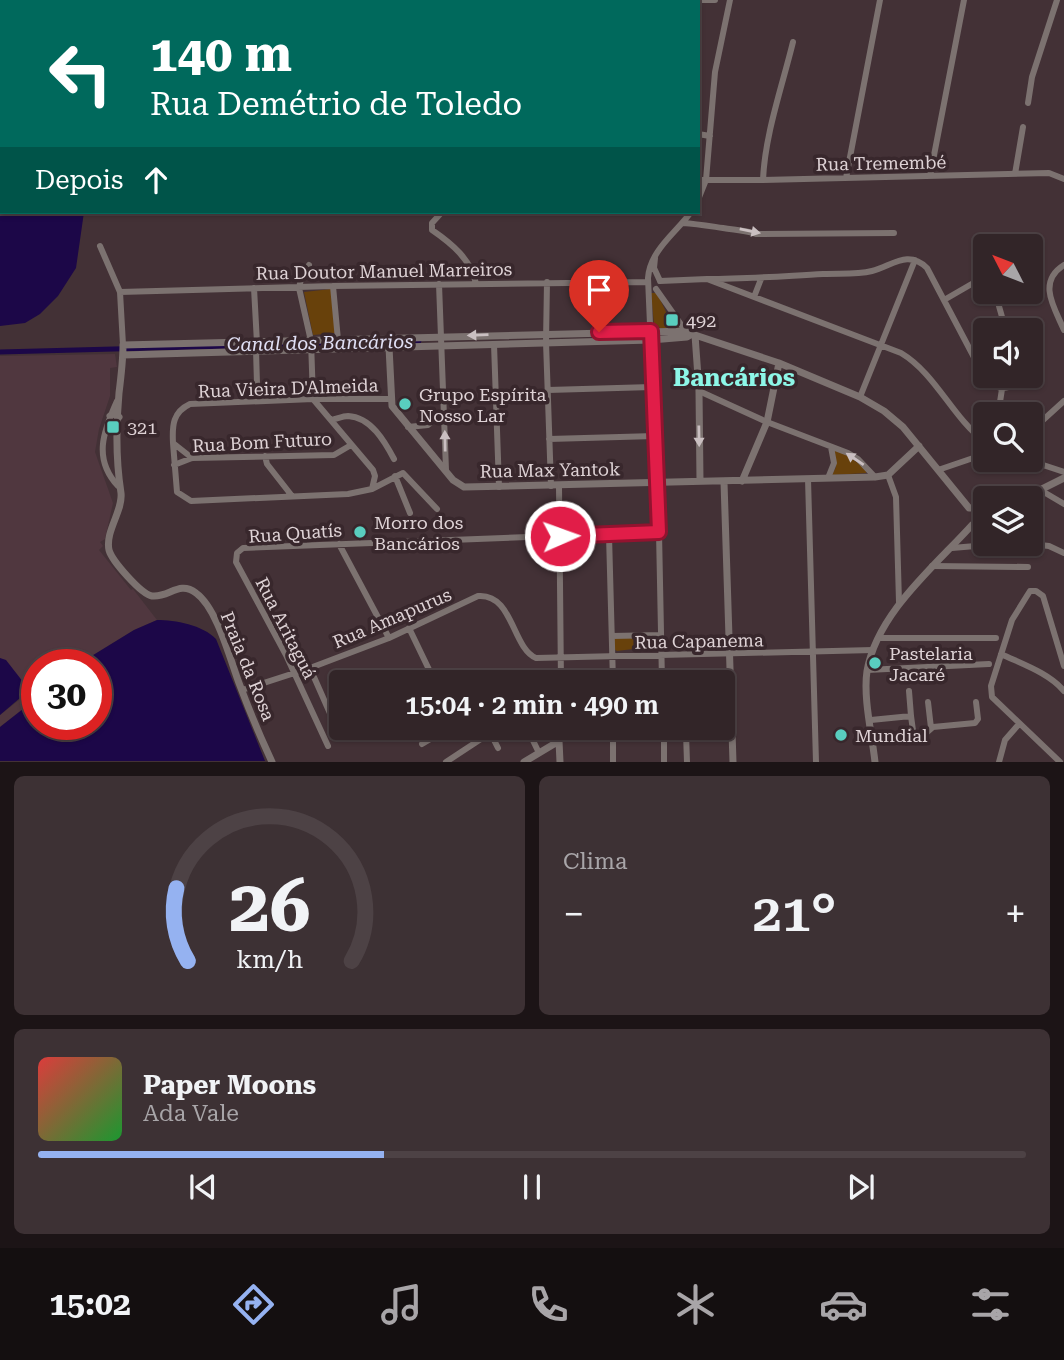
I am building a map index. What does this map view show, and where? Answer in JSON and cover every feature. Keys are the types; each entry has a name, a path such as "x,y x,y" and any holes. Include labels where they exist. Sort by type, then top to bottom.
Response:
{"street":[{"path":"702,180 710,136 718,49 730,0"},
{"path":"846,178 880,0"},
{"path":"930,176 964,0"},
{"path":"1028,103 1032,77 1057,0"},
{"path":"763,180 771,128 793,42"},
{"path":"1015,174 1023,127"},
{"path":"700,134 710,136"},
{"name":"Rua Tremembé","path":"702,180 1049,173 1064,179"},
{"path":"440,214 432,223 432,230 449,242 462,257 471,268 477,284"},
{"path":"662,670 659,532 648,283 651,260 689,214"},
{"path":"682,223 743,229 757,234 894,233"},
{"path":"100,246 120,292 124,350 119,395 102,456 106,472 118,486"},
{"path":"656,289 660,286 654,263 659,250"},
{"path":"648,283 652,277 761,279 874,271 904,258 915,260 927,268 987,382 1002,389 1008,388"},
{"path":"860,397 915,260"},
{"path":"309,265 299,288 311,345 313,398 373,470 375,476 372,488"},
{"path":"1064,265 1056,270 1050,279 1049,289 1064,330"},
{"path":"707,279 901,353 919,366 973,431"},
{"path":"754,297 761,279"},
{"path":"547,282 551,486"},
{"name":"Rua Doutor Manuel Marreiros","path":"120,292 547,282 648,283"},
{"path":"648,283 652,289 656,289 690,334 699,391 700,481"},
{"path":"439,284 446,470"},
{"path":"944,300 973,285"},
{"path":"333,286 338,340"},
{"path":"254,288 257,384"},
{"path":"311,345 338,340 441,341 690,334 779,363 860,397 894,419 969,508 968,516 972,525 899,602 873,650 867,670 866,689 875,761"},
{"path":"124,350 311,345 389,347 441,341 494,344 546,338"},
{"path":"494,344 499,487"},
{"name":"Rua Max Yantok","path":"389,347 391,399 395,412 456,482 464,487 724,482 888,475"},
{"path":"742,481 767,422 779,363"},
{"path":"548,390 652,387"},
{"path":"1000,402 1002,389"},
{"path":"699,391 858,460 875,477"},
{"name":"Rua Vieira D'Almeida","path":"292,496 191,501 177,492 172,424 176,415 190,404 313,398 391,399"},
{"path":"1043,419 1064,401"},
{"path":"408,427 428,425 444,412"},
{"path":"331,420 347,416 364,422 386,442 394,459"},
{"path":"114,417 118,486"},
{"path":"549,439 655,436"},
{"path":"173,443 192,458"},
{"name":"Rua Bom Futuro","path":"174,466 192,458 334,454 351,445"},
{"path":"899,602 896,497 888,475 919,446"},
{"path":"828,478 834,463 831,447"},
{"path":"102,456 117,454"},
{"path":"265,456 267,464 292,496 348,494 372,488 403,473 437,509"},
{"path":"938,470 973,458"},
{"path":"1043,465 1064,472"},
{"path":"395,476 410,513"},
{"path":"808,479 816,761"},
{"path":"1043,491 1063,481"},
{"path":"724,482 733,761"},
{"name":"Praia da Rosa","path":"118,486 121,494 109,545 114,560 147,594 158,596 175,589 188,588 208,607 272,761"},
{"path":"559,486 562,670"},
{"path":"1043,492 1064,504"},
{"name":"Rua Quatís","path":"236,562 237,553 243,548 659,532"},
{"path":"609,535 613,670"},
{"path":"339,544 389,638"},
{"path":"1043,545 1064,553"},
{"path":"952,548 973,546"},
{"name":"Rua Aritaguá","path":"236,562 295,673 328,746"},
{"path":"932,566 1028,567"},
{"path":"1060,761 992,696 991,686 1012,620 1023,599 1030,592 1036,591 1043,596 1064,666"},
{"name":"Rua Amapurus","path":"242,690 389,638 478,596 485,596 499,603 527,651"},
{"path":"410,628 429,670"},
{"path":"612,636 661,635"},
{"path":"879,638 996,638"},
{"name":"Rua Capanema","path":"527,651 536,658 562,659 873,650"},
{"path":"1001,654 1040,673 1064,691"},
{"path":"867,670 989,664"},
{"path":"310,668 329,711"},
{"path":"909,691 915,740 921,739 931,728 975,723 978,719 976,702"},
{"path":"928,702 931,728"},
{"path":"871,720 911,716"},
{"path":"999,761 1004,740 1019,724"},
{"path":"422,744 429,740"},
{"path":"446,761 475,740"},
{"path":"494,740 498,748"},
{"path":"533,740 539,753"},
{"path":"613,740 613,761"},
{"path":"664,740 664,761"},
{"path":"686,740 687,761"},
{"path":"524,761 559,741 560,761"}],"shaded area":[{"path":"0,214 84,214 76,268 58,296 40,314 25,323 0,326"},
{"path":"331,289 335,333 313,335 304,292"},
{"path":"651,293 657,293 666,312 679,325 678,328 660,328 654,324"},
{"path":"115,354 117,367 110,368 110,396 95,452 113,503 105,539 100,542 103,546 99,550 157,620 103,649 21,649 21,694 0,658 0,356"},
{"path":"834,449 866,469 866,473 832,475 836,467"},
{"path":"157,620 172,621 204,630 216,639 265,761 0,761 0,727 21,711 21,740 112,740 112,649 103,649"},
{"path":"614,637 657,637 658,646 617,651 614,649"},
{"path":"0,658 6,660 21,679 21,697 0,715"},
{"path":"21,699 21,711 0,727 0,715"}],"waterway":[{"name":"Canal dos Bancários","path":"0,352 419,341"}],"place":[{"name":"492","path":"672,320"},
{"name":"Grupo Espírita Nosso Lar","path":"405,404"},
{"name":"321","path":"113,427"},
{"name":"Morro dos Bancários","path":"360,532"},
{"name":"Pastelaria Jacaré","path":"875,663"},
{"name":"Mundial","path":"841,735"}],"district":[{"name":"Bancários","path":"734,378"}],"route":[{"path":"560,536 659,532 651,331 599,332"}]}
